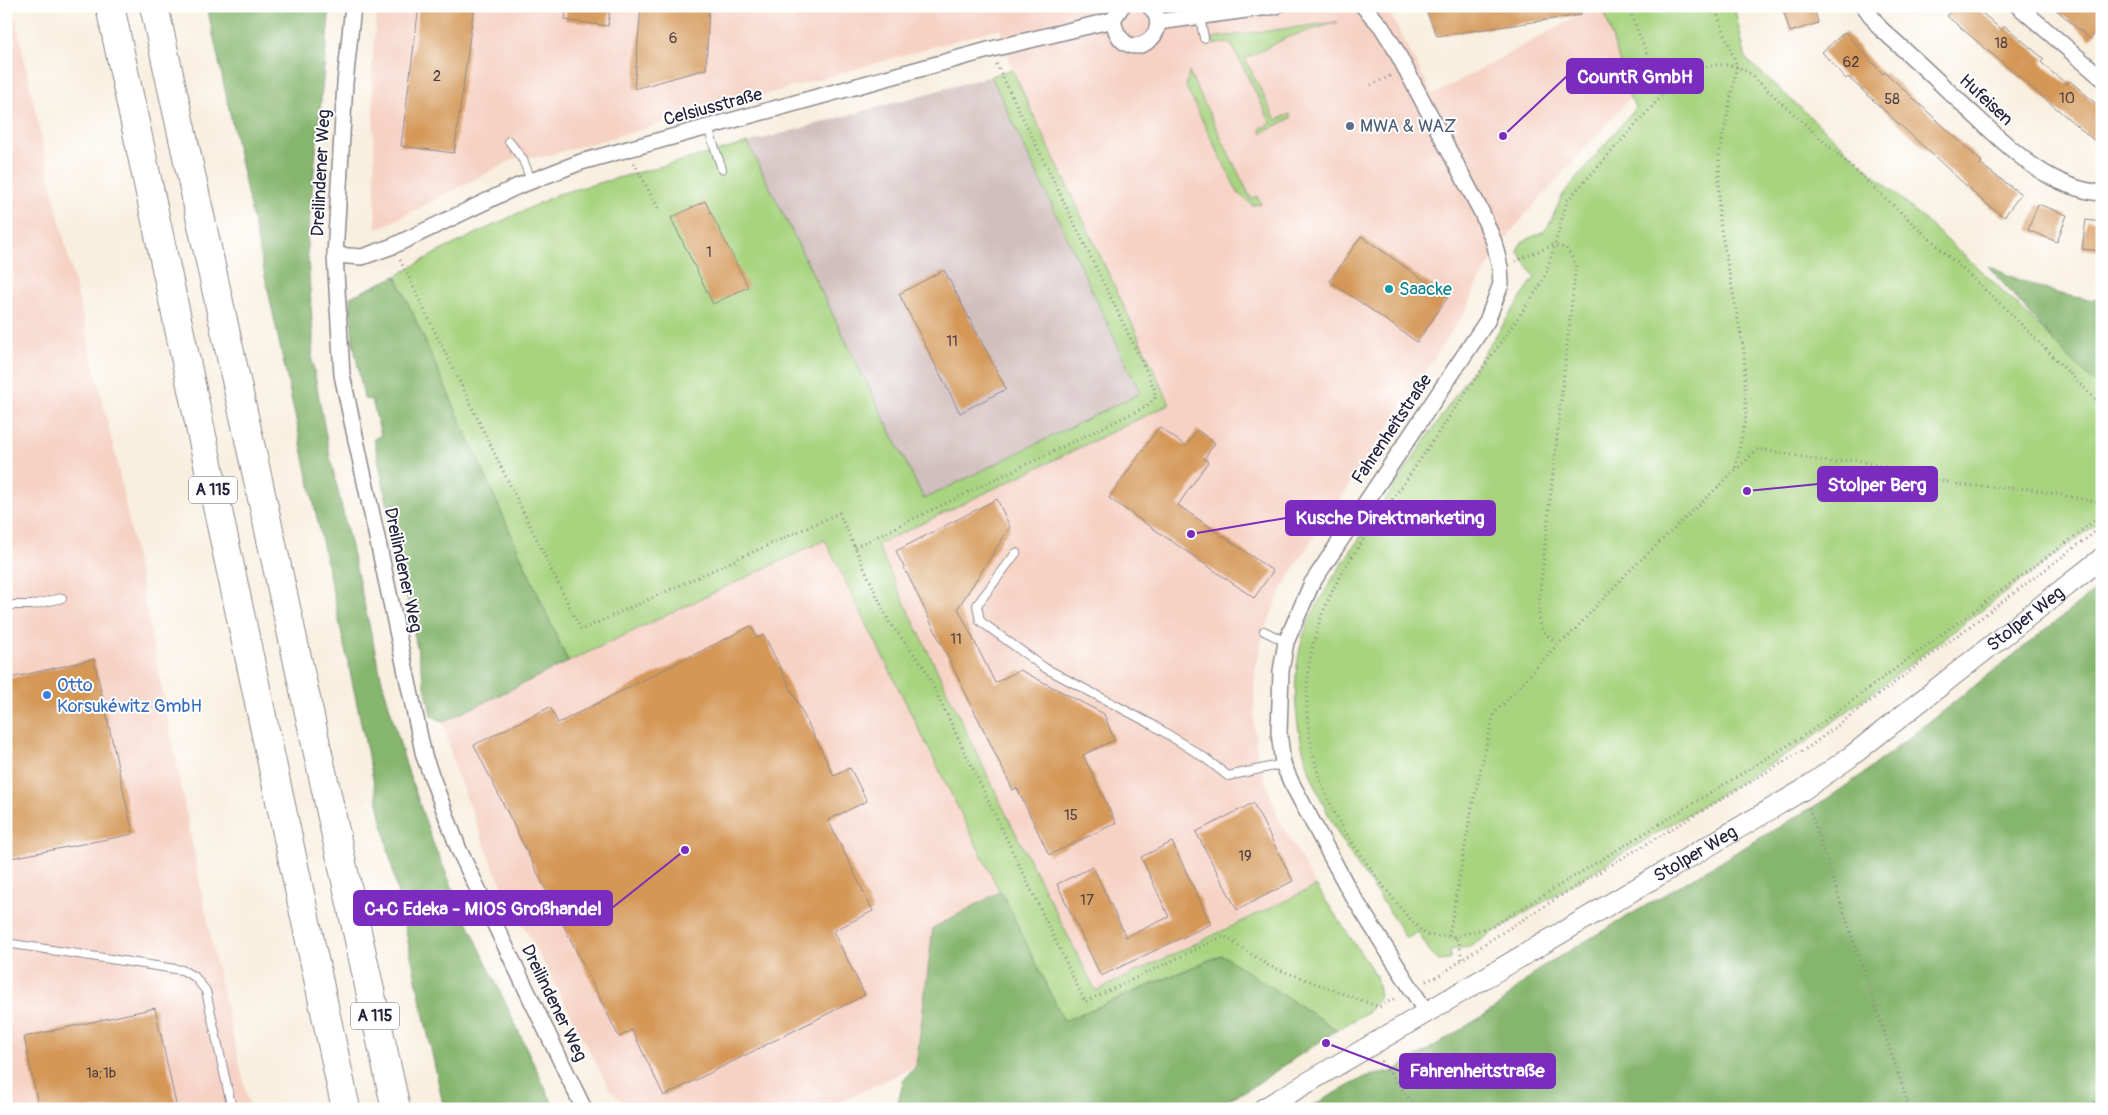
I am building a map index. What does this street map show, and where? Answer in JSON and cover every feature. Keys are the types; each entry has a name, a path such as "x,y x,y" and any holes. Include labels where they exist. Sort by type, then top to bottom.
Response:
{"highway":[{"name":"A 115","path":"110,6 346,1109"},
{"name":"A 115","path":"154,6 396,1109"}],"street":[{"name":"Dreilindener Weg","path":"353,6 345,83 335,255 342,375 424,756 459,850 584,1109"},
{"path":"1122,6 1114,20 1116,35 1121,40 1134,46 1148,42 1157,30 1158,22 1149,6"},
{"path":"1158,22 1276,6"},
{"name":"Fahrenheitstraße","path":"1363,6 1381,26 1393,45 1482,213 1494,242 1500,267 1501,284 1487,320 1312,583 1286,642 1279,701 1278,732 1283,764 1311,822 1349,890 1426,1012"},
{"name":"Hufeisen","path":"1864,6 1880,28 2009,147 2032,165 2070,186 2102,194"},
{"path":"2018,6 2102,78"},
{"name":"Celsiusstraße","path":"335,255 362,257 393,246 531,180 581,162 992,49 1114,20"},
{"name":"Stolper Weg","path":"1263,1109 1803,790 1850,757 2102,558"}],"lane":[{"path":"1200,17 1204,38"},
{"path":"708,128 722,170"},
{"path":"509,141 523,160 531,180"},
{"path":"1016,553 977,605 980,621 1045,668 1153,725 1205,758 1228,776 1283,764"},
{"path":"6,605 32,605 62,598"},
{"path":"1264,631 1286,642"},
{"path":"6,943 182,970 195,977 206,990 232,1109"}],"path":[{"path":"1628,6 1659,85 1665,92"},
{"path":"1714,6 1737,66 1719,156 1719,210 1744,351 1746,416 1735,470"},
{"path":"855,547 1147,406 1155,398 1154,388 1144,366 997,67 992,49"},
{"path":"2102,406 1974,279 1748,72 1737,66 1712,66 1693,70 1676,80 1566,201 1548,268 1540,286 1337,582 1315,635 1309,664 1307,696 1310,743 1320,779 1339,822 1398,906 1426,935 1454,937 1492,926 1808,733 2074,538 2102,514"},
{"path":"1371,85 1390,76"},
{"path":"628,149 659,210"},
{"path":"1522,258 1553,245 1566,248 1576,264 1540,590 1540,627 1545,636 1559,643"},
{"path":"393,246 581,630 839,513 888,622 924,667 1085,1002 1224,936 1269,966 1380,1007 1411,988 1439,976 1590,878 1809,747 2095,532 2102,530"},
{"path":"1449,936 1472,807 1494,714 1627,573 1758,449 1835,463 1852,459 1960,485 2030,489 2102,502"},
{"path":"1803,790 1910,1109"},
{"path":"1454,937 1459,942 1462,960"},
{"path":"1367,1046 1387,1067 1417,1109"},
{"path":"2075,1109 2102,1100"}],"shaded area":[{"path":"6,6 13,6 50,179 117,462 216,964 250,1109 6,1109"},
{"path":"377,6 1386,6 1433,95 1596,6 1603,6 1630,98 1513,229 1478,282 1467,309 1299,560 1283,587 1264,631 1255,672 1254,691 1254,728 1258,760 1279,819 1316,886 1216,932 1096,991 1006,814 877,545 1170,404 1012,69 1000,28 543,157 520,156 376,230 372,66"},
{"path":"991,76 1140,393 924,499 748,143"},
{"path":"825,539 1001,891 933,928 916,1066 825,1109 626,1109 610,1090 495,871 455,769 443,722"}],"green space":[{"path":"207,6 330,6 307,244 313,337 312,360 329,452 382,681 406,765 433,843 467,921 555,1109 444,1109"},
{"path":"1603,6 1734,6 1746,59 2000,288 2102,389 2102,520 1805,743 1469,947 1450,950 1450,960 1439,961 1432,955 1418,932 1406,939 1349,853 1317,791 1301,741 1297,716 1295,690 1297,663 1303,636 1309,621 1332,579 1535,277 1518,252 1518,248 1522,242 1544,231 1549,225 1562,196 1636,107 1630,98"},
{"path":"1338,22 1288,37 1245,59 1276,120 1290,114 1291,118 1262,133 1260,129 1271,123 1231,43 1214,44 1212,38"},
{"path":"1012,69 1170,404 877,545 1006,814 1096,991 1316,886 1376,976 1380,996 1369,1011 1337,1030 1221,955 1064,1021 825,540 568,662 396,276 436,253 558,194 748,143 924,499 1140,393 991,76"},
{"path":"1189,72 1251,199 1257,196 1261,204 1253,205 1238,193 1186,87"},
{"path":"1988,266 2029,284 2057,293 2072,297 2102,300 2102,389 2071,361"},
{"path":"396,276 568,662 443,722 431,715 374,439 381,435 372,400 364,399 353,341 350,297"},
{"path":"2102,585 2102,1109 1306,1109 1367,1076 1392,1072 1494,1009 1540,968 1828,798 1863,774"},
{"path":"1001,891 1064,1021 1222,955 1337,1030 1249,1089 1209,1109 885,1109 898,1102 904,1079 916,1066 933,928"}],"building":[{"path":"419,6 474,6 454,153 401,146"},
{"path":"567,6 610,6 608,26 565,20"},
{"path":"641,6 709,6 706,69 634,89"},
{"path":"1424,6 1581,6 1581,15 1437,36"},
{"path":"1782,6 1814,6 1818,23 1790,32"},
{"path":"1955,6 1974,6 2002,30 2005,26 2044,59 2041,62 2054,74 2067,84 2070,81 2102,109 2102,147 1947,16"},
{"path":"2052,6 2097,6 2102,10 2102,26 2090,39"},
{"path":"1845,32 1883,74 1885,72 1982,162 1980,164 2021,194 2004,217 1984,202 1848,77 1846,79 1822,52"},
{"path":"705,201 748,287 713,304 671,218"},
{"path":"2038,204 2067,215 2057,242 2028,230"},
{"path":"2086,220 2102,222 2102,251 2082,249"},
{"name":"Saacke","path":"1361,236 1448,297 1417,342 1330,281"},
{"path":"944,270 1006,389 960,413 899,294"},
{"path":"1159,427 1186,446 1197,430 1215,443 1204,459 1208,462 1178,505 1273,571 1254,598 1109,498"},
{"path":"997,499 1010,527 958,608 995,683 1020,670 1104,714 1114,740 1083,755 1116,823 1049,855 1017,788 1013,790 896,551"},
{"path":"751,626 757,638 764,635 834,776 850,768 867,801 828,820 873,911 833,931 865,995 664,1096 632,1030 619,1037 474,745 550,707 558,723"},
{"path":"94,659 133,834 6,859 6,679"},
{"path":"1253,803 1293,881 1237,910 1196,832"},
{"path":"1172,842 1211,924 1101,976 1057,884 1093,867 1126,937 1169,917 1141,857"},
{"path":"155,1008 177,1109 39,1109 24,1037"}],"place":[{"name":"MWA & WAZ","path":"1350,126"},
{"name":"CountR GmbH","path":"1503,136"},
{"name":"Saacke","path":"1389,289"},
{"name":"Stolper Berg","path":"1747,491"},
{"name":"Kusche Direktmarketing","path":"1191,534"},
{"name":"Otto Korsukéwitz GmbH","path":"47,695"},
{"name":"C+C Edeka - MIOS Großhandel","path":"685,850"},
{"name":"Fahrenheitstraße","path":"1326,1043"}]}
